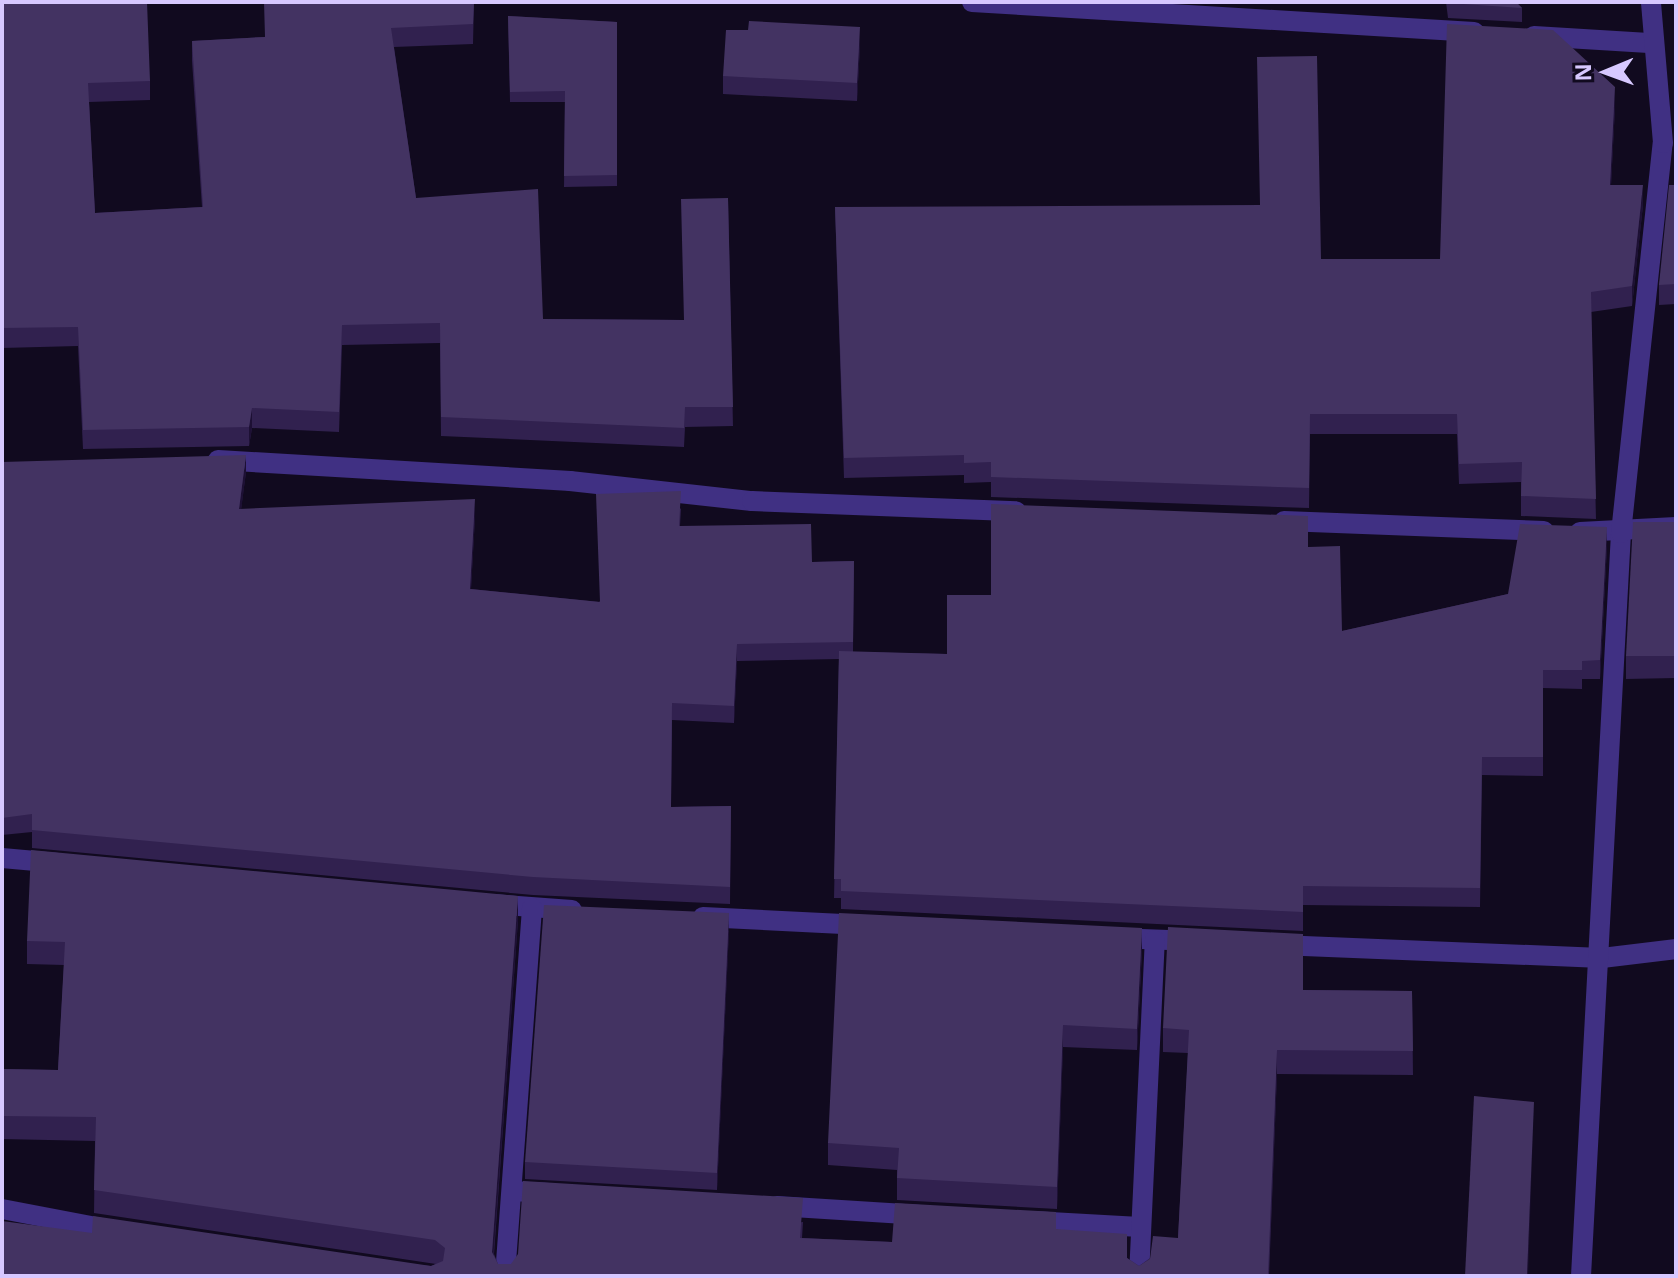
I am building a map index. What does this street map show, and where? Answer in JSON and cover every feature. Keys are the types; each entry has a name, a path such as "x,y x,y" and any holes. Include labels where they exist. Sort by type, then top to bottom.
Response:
{"street":[{"path":"972,2 1649,43"},
{"path":"1581,1276 1602,958 1621,533 1670,142 1649,43 1651,2"},
{"path":"197,461 570,481 752,501 1036,512"},
{"path":"1258,520 1621,533 1676,527"},
{"path":"2,858 78,865"},
{"path":"469,902 594,911"},
{"path":"505,1276 532,908"},
{"path":"672,915 890,926"},
{"path":"1093,936 1219,942"},
{"path":"1139,1276 1155,940"},
{"path":"1251,944 1602,958 1676,949"},
{"path":"512,1191 575,1195"},
{"path":"747,1205 952,1217"},
{"path":"2,1209 141,1235"},
{"path":"1015,1220 1140,1227"}],"building":[{"path":"2,2 147,2 150,81 88,83 95,213 203,207 192,41 265,37 264,2 474,2 473,24 391,28 416,198 538,189 543,319 684,320 681,199 728,198 733,407 685,407 684,428 441,417 440,323 342,325 339,412 252,408 249,427 83,430 78,327 2,328"},
{"path":"1516,2 1522,8 1448,3"},
{"path":"508,16 617,22 617,175 564,176 565,91 510,92"},
{"path":"749,21 860,27 857,83 723,76 726,30 748,30"},
{"path":"1447,24 1553,30 1615,87 1610,185 1643,185 1632,286 1591,292 1596,499 1521,496 1522,462 1459,464 1457,414 1310,414 1309,488 991,477 991,462 964,463 964,455 844,458 835,207 1260,205 1257,57 1317,56 1321,259 1440,259"},
{"path":"1669,185 1676,185 1676,284 1659,285"},
{"path":"246,455 239,509 475,499 470,589 600,602 596,494 681,491 679,526 811,524 812,562 854,561 853,642 737,644 734,706 672,703 671,807 731,806 730,887 533,877 32,830 32,814 2,818 2,462"},
{"path":"991,504 1308,516 1308,547 1340,546 1342,631 1508,594 1520,524 1607,527 1600,660 1582,661 1582,670 1543,670 1543,757 1482,757 1480,888 1303,886 1303,912 841,891 841,879 834,879 839,651 947,654 947,595 991,595"},
{"path":"1633,522 1676,522 1676,656 1626,656"},
{"path":"31,850 518,896 492,1252 498,1264 511,1264 518,1254 523,1181 803,1198 800,1238 892,1242 895,1203 1056,1212 1056,1229 1127,1234 1127,1258 1139,1266 1150,1259 1153,1236 1178,1238 1189,1030 1163,1028 1168,927 1303,934 1303,990 1412,991 1413,1051 1277,1050 1268,1276 2,1276 2,1221 92,1233 93,1216 431,1266 443,1261 445,1248 435,1240 94,1190 96,1117 2,1116 2,1069 58,1070 65,942 27,941"},
{"path":"544,905 729,913 717,1173 525,1162"},
{"path":"839,913 1142,928 1137,1029 1063,1025 1057,1187 897,1178 899,1148 828,1143"},
{"path":"1474,1096 1534,1102 1527,1276 1465,1276"}]}
